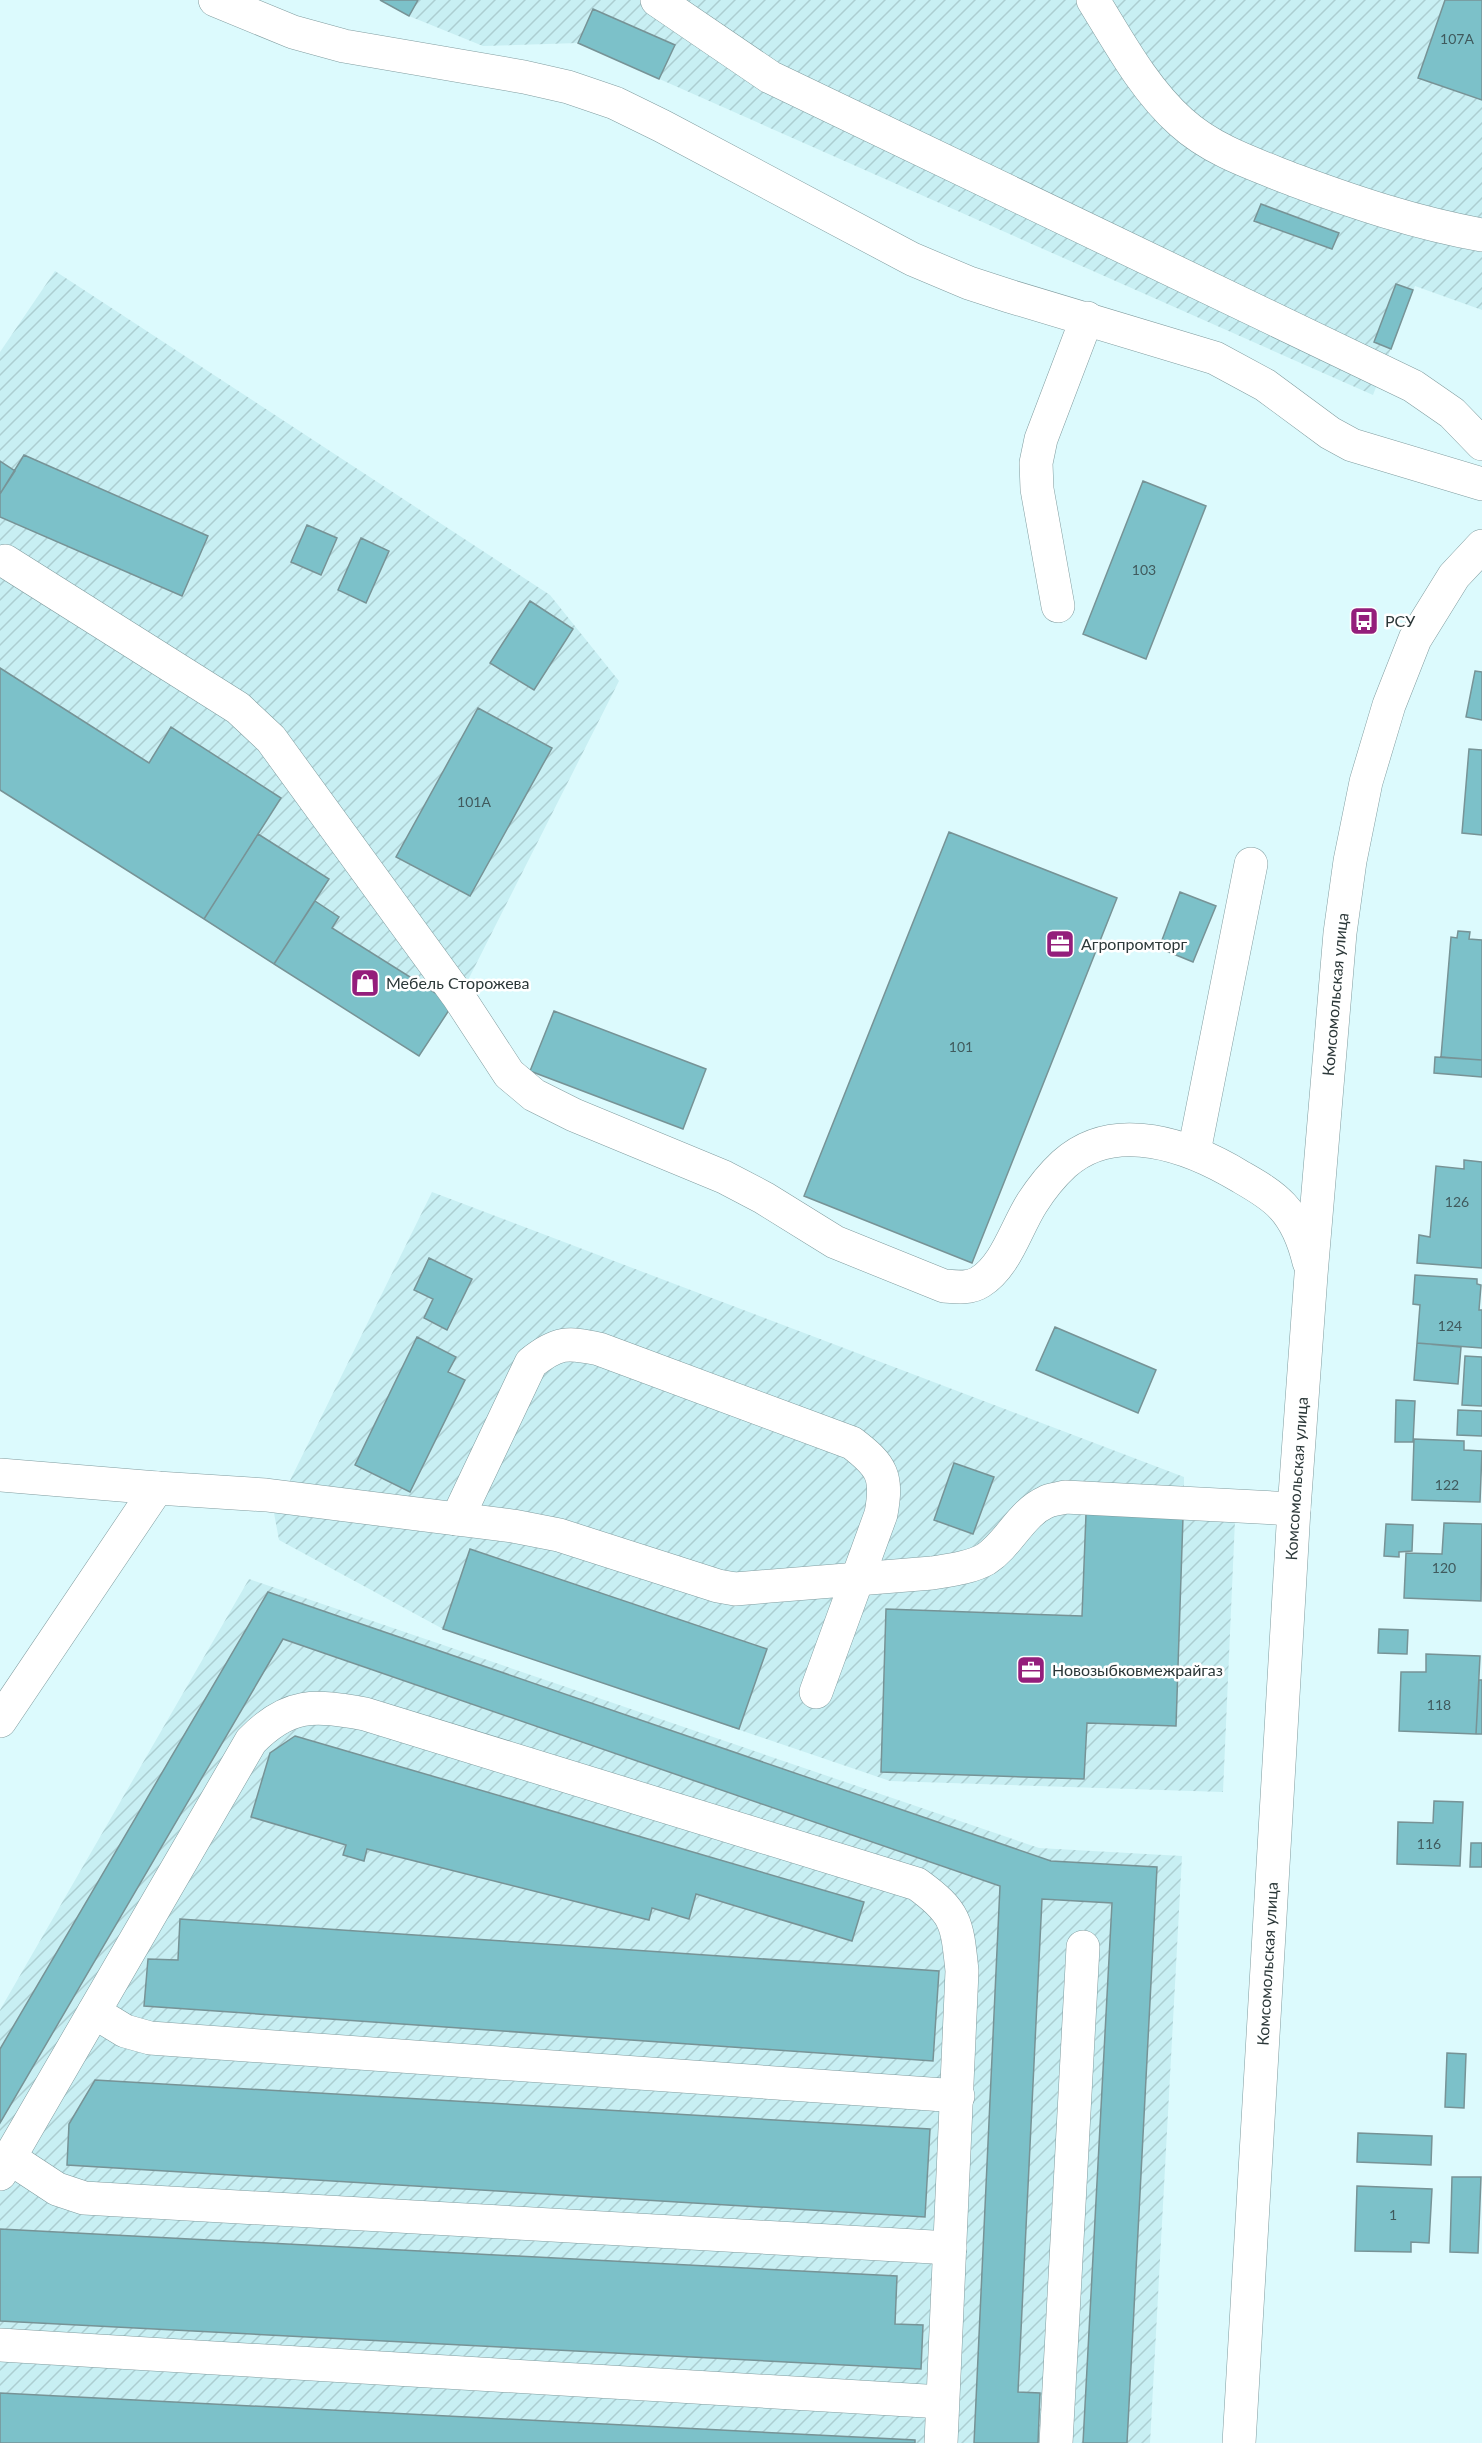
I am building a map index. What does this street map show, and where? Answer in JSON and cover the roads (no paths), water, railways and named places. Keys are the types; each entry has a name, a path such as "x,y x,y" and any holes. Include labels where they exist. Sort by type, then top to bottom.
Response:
{"street":[{"path":"214,0 292,32 344,46 524,77 568,87 615,103 912,259 969,283 1215,358 1265,385 1330,433 1352,444 1374,453 1482,484"},
{"path":"657,0 770,77 1413,386 1452,413 1482,444"},
{"path":"1093,0 1141,76 1181,122 1206,141 1234,157 1364,206 1437,227 1482,235"},
{"path":"1058,606 1037,489 1036,463 1041,439 1087,318"},
{"name":"Комсомольская улица","path":"1239,2443 1294,1509 1340,933 1350,861 1366,783 1389,705 1415,639 1454,576 1482,546"},
{"path":"5,561 238,708 270,739 458,996 509,1074 534,1095 574,1115 724,1178 764,1198 835,1242 944,1286 964,1287 979,1283 993,1270 1048,1180 1065,1163 1089,1148 1112,1141 1139,1140 1168,1144 1194,1152 1250,1182 1281,1205 1297,1225 1305,1244 1311,1275"},
{"path":"1194,1152 1251,864"},
{"path":"457,1519 531,1363 549,1348 574,1343 599,1349 852,1443 872,1458 884,1478 885,1495 816,1692"},
{"path":"0,1475 266,1496 513,1526 559,1535 718,1586 735,1589 932,1574 960,1569 984,1560 1001,1547 1033,1510 1047,1501 1065,1497 1294,1509"},
{"path":"0,1721 157,1488"},
{"path":"941,2443 958,2096 962,1971 958,1938 950,1913 937,1899 917,1884 365,1714 335,1709 306,1709 286,1713 266,1726 250,1742 5,2166 84,2198 950,2248"},
{"path":"1056,2443 1083,1947"},
{"path":"94,2012 125,2031 150,2038 958,2096"},
{"path":"0,2345 942,2402"}],"place":[{"name":"РСУ","path":"1364,621"},
{"name":"Агропромторг","path":"1060,944"},
{"name":"Мебель Сторожева","path":"365,983"},
{"name":"Новозыбковмежрайгаз","path":"1031,1670"}]}
